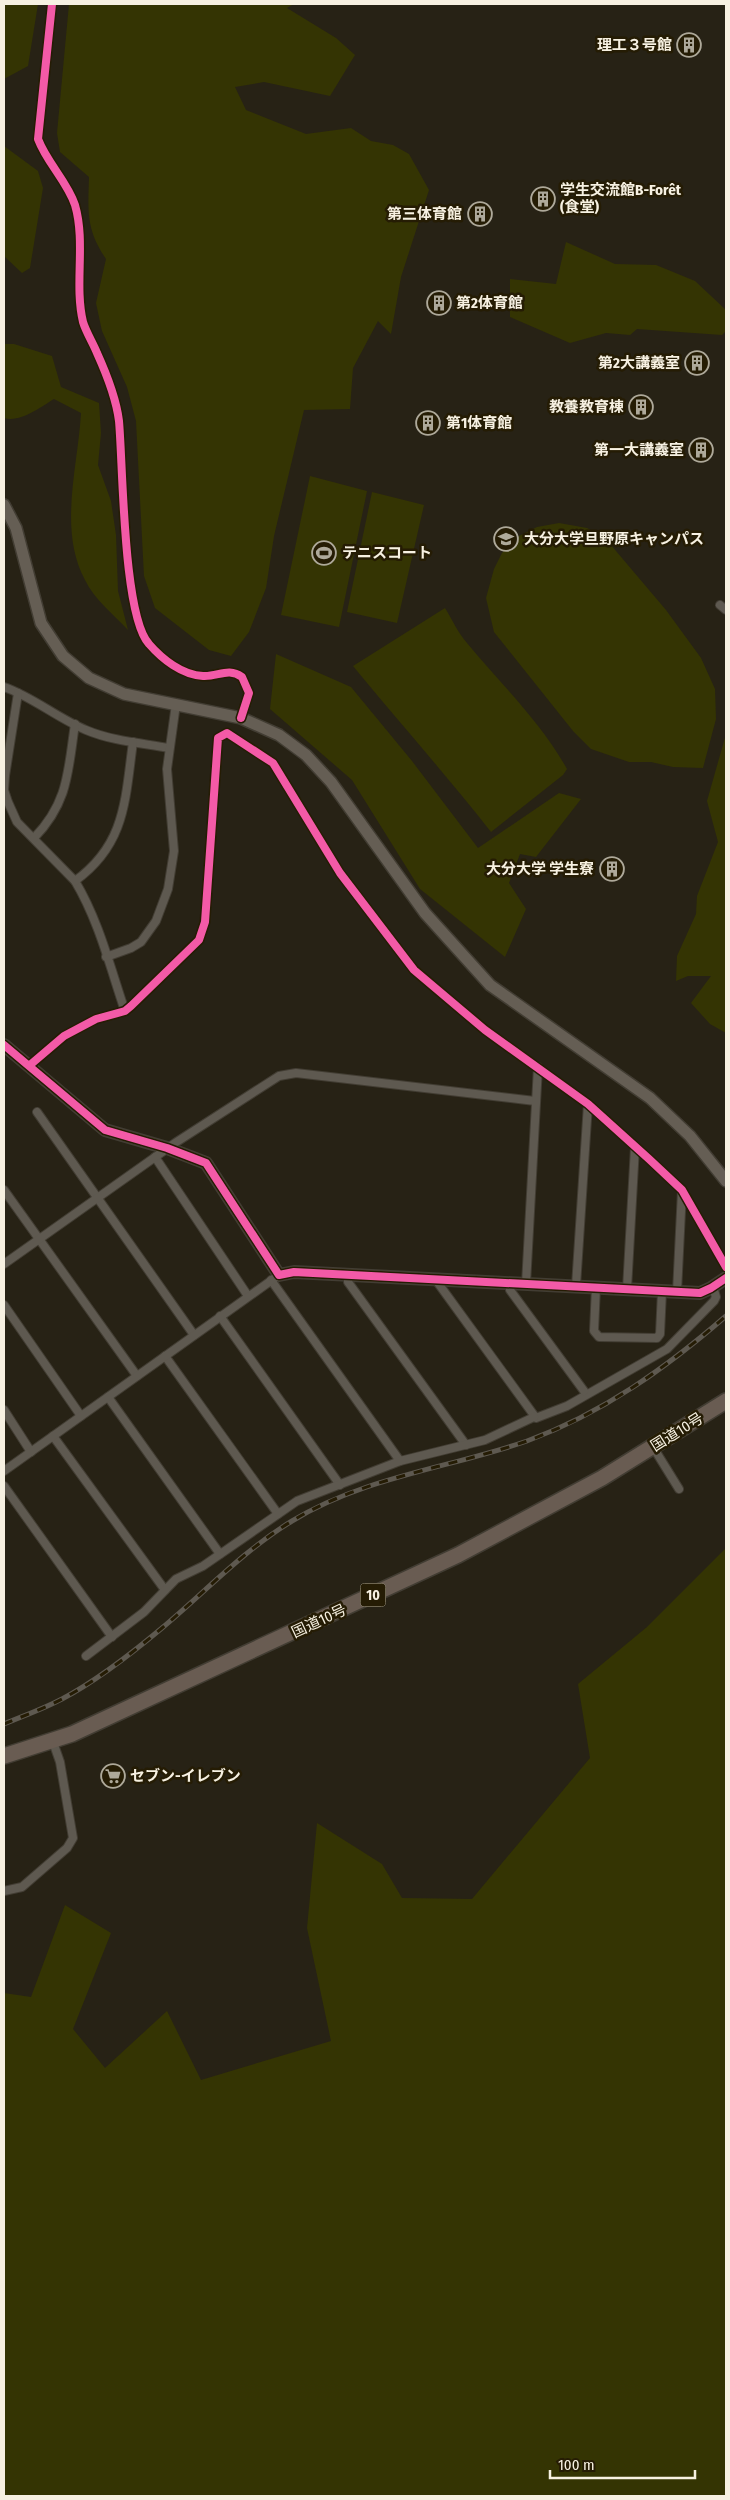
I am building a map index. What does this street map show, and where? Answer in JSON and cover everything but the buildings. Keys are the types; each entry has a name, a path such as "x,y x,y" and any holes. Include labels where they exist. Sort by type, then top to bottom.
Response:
{"highway":[{"name":"国道10号","path":"4,1756 53,1742 458,1555 602,1478 726,1401"}],"street":[{"path":"52,4 38,139 43,152 74,204 80,230 80,305 84,324 113,391 119,419 128,555 136,615 147,643 179,669 204,676 228,671 242,677 249,693 241,718"},
{"path":"4,505 16,528 41,623 63,656 89,678 124,694 241,718 279,735 306,755 330,782 425,913 490,985 650,1098 685,1130 726,1181"},
{"path":"4,686 36,700 75,724 102,735 169,748"},
{"path":"18,693 4,790 11,812 75,881 88,905 125,1011"},
{"path":"106,957 131,948 141,942 156,921 168,889 174,851 167,787 169,748 176,704"},
{"path":"34,838 53,815 64,794 75,724"},
{"path":"30,1064 64,1036 96,1019 125,1011 146,994 199,940 205,922 218,738 227,733 273,763 340,873 414,970 485,1030 588,1104 682,1190 726,1267"},
{"path":"75,881 93,868 112,843 122,812 133,742"},
{"path":"4,1045 30,1064 105,1130 167,1148 206,1163 275,1278 400,1461"},
{"path":"526,1284 538,1067"},
{"path":"4,1264 167,1148 279,1076 290,1073 535,1102"},
{"path":"576,1286 588,1104"},
{"path":"37,1112 194,1335"},
{"path":"627,1289 635,1147"},
{"path":"155,1157 248,1296"},
{"path":"4,1190 137,1376"},
{"path":"677,1292 682,1190"},
{"path":"4,1471 248,1296 275,1278 294,1272 700,1293 726,1278"},
{"path":"348,1274 348,1282 466,1445"},
{"path":"438,1279 438,1283 534,1417"},
{"path":"509,1283 510,1290 584,1391"},
{"path":"596,1287 594,1331 599,1337 657,1338 660,1334 662,1291"},
{"path":"86,1656 144,1612 180,1577 202,1566 301,1499 400,1461 490,1438 534,1417 543,1417 667,1349 714,1301 716,1297 713,1287"},
{"path":"4,1305 81,1416"},
{"path":"220,1316 340,1484"},
{"path":"165,1356 278,1514"},
{"path":"108,1396 220,1554"},
{"path":"5,1415 31,1452"},
{"path":"53,1436 165,1590"},
{"path":"653,1447 679,1489"},
{"path":"4,1486 112,1636"},
{"path":"4,1891 22,1887 67,1848 73,1838 60,1762 53,1742"}],"shaded area":[{"path":"4,4 38,4 28,66 4,79"},
{"path":"69,4 294,4 287,8 336,38 355,55 330,96 264,82 235,87 246,110 306,134 351,128 371,141 393,145 409,154 429,190 401,277 391,334 378,321 353,368 350,409 304,410 274,536 266,588 249,632 231,656 209,650 155,608 144,576 136,421 127,387 102,331 96,303 106,259 99,248 90,220 88,200 89,177 60,152 57,133"},
{"path":"4,146 38,171 43,188 30,268 22,273 4,256"},
{"path":"566,242 615,264 656,265 695,281 726,310 726,331 722,335 637,329 630,335 606,333 570,343 510,317 510,279 556,284"},
{"path":"4,344 14,344 52,356 61,387 99,403 101,433 98,465 111,501 116,535 118,591 128,630 94,594 85,580 77,561 71,519 81,413 54,399 23,416 10,419 4,418"},
{"name":"テニスコート","path":"310,476 367,491 339,627 281,615"},
{"name":"テニスコート","path":"372,492 424,505 397,623 347,612"},
{"path":"559,523 587,528 605,538 666,610 701,658 715,689 716,719 703,768 673,767 651,762 629,762 591,749 573,731 494,632 486,598 494,569 502,553 519,536 537,527"},
{"path":"445,608 464,639 533,719 567,769 563,775 491,832 353,666"},
{"path":"276,654 351,687 412,761 478,848 559,793 581,799 536,857 520,854 509,883 526,909 505,957 420,889 352,780 270,709"},
{"path":"726,734 726,1033 710,1024 691,1003 711,976 688,976 676,981 677,956 696,914 697,896 718,842 707,801"},
{"path":"726,1548 726,2496 4,2496 4,1993 31,1997 65,1905 111,1933 73,2029 105,2068 167,2011 201,2080 331,2041 307,1928 317,1823 382,1864 402,1898 472,1899 590,1758 578,1684 647,1627"}],"railway":[{"path":"4,1724 55,1703 101,1675 162,1628 257,1545 292,1521 320,1506 377,1483 497,1450 555,1430 608,1403 632,1388 680,1354 726,1316"}],"cycle path":[{"path":"52,4 38,139 46,156 71,196 78,219 80,234 80,293 83,322 108,378 118,412 129,573 140,628 154,650 173,665 188,673 203,676 232,673 242,677 249,693 241,718"},
{"path":"30,1065 64,1036 96,1019 125,1011 199,940 205,922 218,738 227,733 273,763 340,873 414,970 485,1030 588,1104 682,1190 726,1267"},
{"path":"4,1045 105,1130 167,1148 206,1163 279,1275 294,1272 700,1293 726,1278"}],"place":[{"name":"理工３号館","path":"689,45"},
{"name":"学生交流館B-Forêt (食堂)","path":"543,199"},
{"name":"第三体育館","path":"480,214"},
{"name":"第2体育館","path":"439,303"},
{"name":"第2大講義室","path":"697,363"},
{"name":"教養教育棟","path":"641,407"},
{"name":"第1体育館","path":"428,423"},
{"name":"第一大講義室","path":"701,450"},
{"name":"大分大学旦野原キャンパス","path":"506,539"},
{"name":"テニスコート","path":"324,553"},
{"name":"大分大学 学生寮","path":"612,869"},
{"name":"セブン-イレブン","path":"113,1776"}]}
